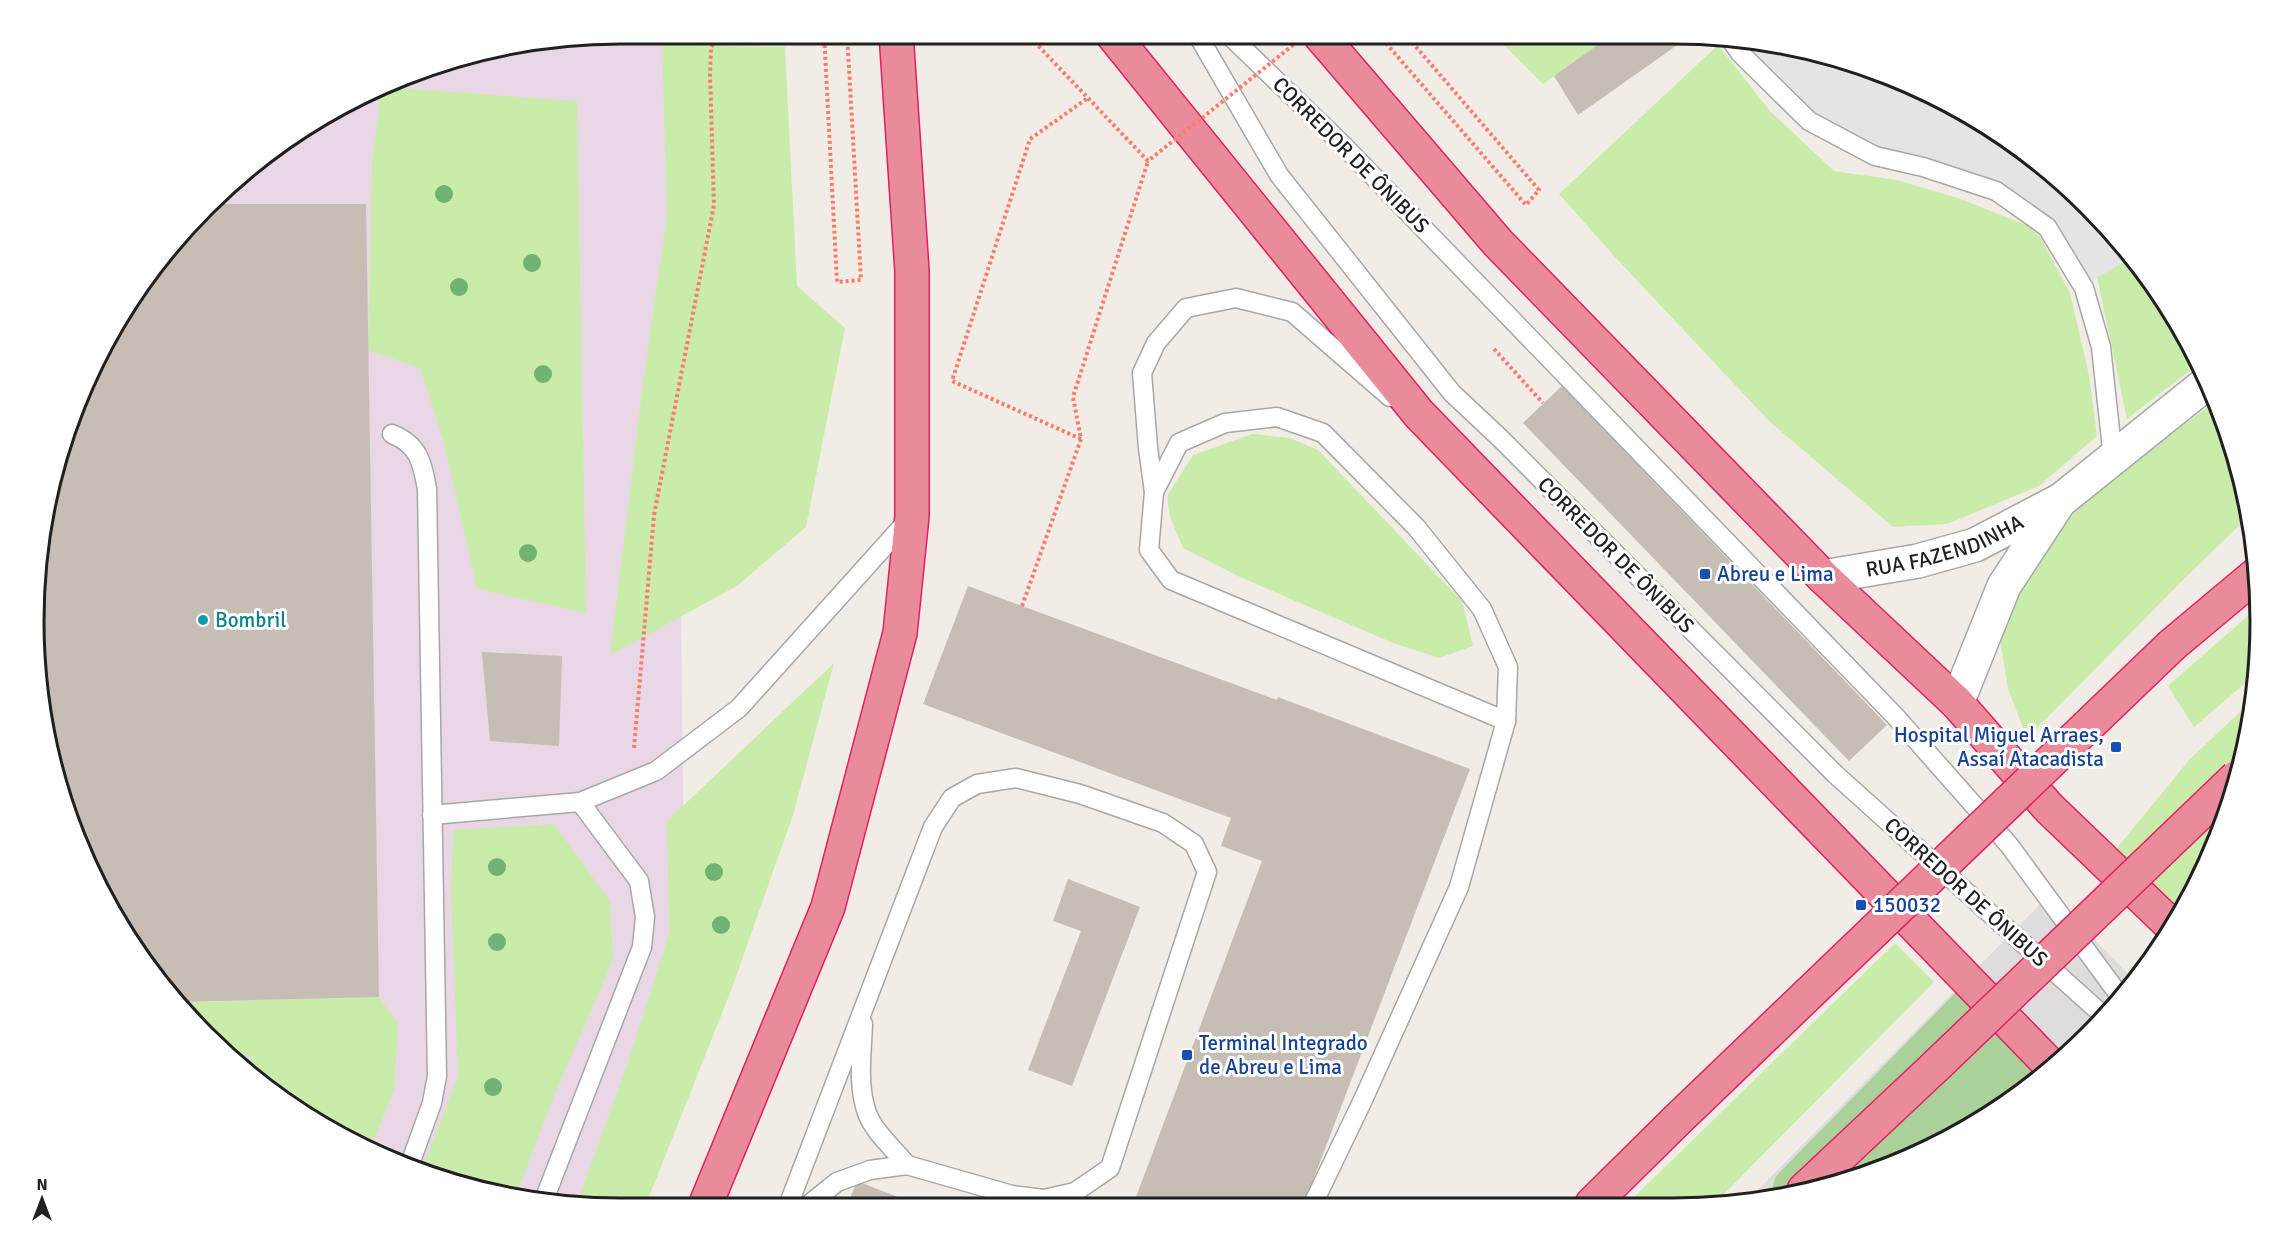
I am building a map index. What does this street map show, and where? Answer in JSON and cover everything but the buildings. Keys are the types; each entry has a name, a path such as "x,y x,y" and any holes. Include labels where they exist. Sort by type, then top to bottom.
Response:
{"highway":[{"path":"708,1198 828,907 900,633 912,516 912,272 897,44"},
{"path":"1120,44 1419,414 2046,1061"},
{"path":"1328,44 1498,243 1823,577 1957,703 2049,808 2166,920"},
{"path":"1597,1198 2172,645 2249,581"},
{"path":"1815,1180 1938,1065 2225,788"}],"street":[{"name":"RUA FAZENDINHA","path":"1823,577 1918,561 1975,545 2061,500 2201,387"},
{"name":"RUA FAZENDINHA","path":"1957,703 2004,586 2061,500"}],"lane":[{"name":"CORREDOR DE ÔNIBUS","path":"1203,44 1279,175 1452,393 1501,439 1835,774 2098,1011"},
{"name":"CORREDOR DE ÔNIBUS","path":"1238,44 1342,144 1895,716 2009,845 2115,991"},
{"path":"1735,47 1809,121 1875,156 1923,167 1996,191 2047,227 2084,288 2101,347 2113,458"},
{"path":"1460,457 1293,312 1236,298 1186,308 1156,343 1142,373 1154,492 1149,550 1171,580 1506,721"},
{"path":"1154,492 1179,443 1225,423 1277,417 1323,433 1416,527 1482,609 1508,668 1506,721 1459,887 1316,1198"},
{"path":"392,434 408,441 422,464 427,489 437,1076 432,1103 412,1158"},
{"path":"432,814 580,801 656,771 739,708 912,516"},
{"path":"791,1198 933,827 952,798 977,784 1016,778 1080,794 1163,823 1194,844 1207,872 1110,1168 1074,1192 1048,1198"},
{"path":"547,1193 642,946 645,917 639,881 580,801"},
{"path":"863,1010 861,1089 867,1114 886,1141 907,1164"},
{"path":"817,1198 837,1182 870,1170 907,1164 1012,1196 1033,1198"}],"path":[{"path":"631,782 654,515 714,206 710,75 711,47 713,44"},
{"path":"825,44 837,282 861,280 848,44"},
{"path":"1036,44 1148,161"},
{"path":"1022,606 1081,439 1073,397 1148,161 1294,44"},
{"path":"1387,44 1526,205 1539,190 1414,44"},
{"path":"1081,439 952,381 1030,140 1088,98"}],"shaded area":[{"path":"662,44 681,597 685,975 587,1196 545,1193 471,1178 400,1154 332,1120 269,1078 212,1029 163,972 121,909 87,841 63,770 48,696 45,658 45,583 48,545 63,471 87,400 103,365 141,300 163,269 212,212 240,187 269,163 332,121 400,87 435,74 471,63 545,48"},
{"path":"1745,48 1823,63 1859,74 1894,87 1962,121 2025,163 2054,187 2082,212 2124,261 2078,289 2031,222 1992,193 1925,170 1811,119"},
{"path":"2050,894 2129,975 2082,1029 2054,1054 2025,1078 1962,1120 1894,1154 1859,1167 1823,1178 1756,1192"}],"green space":[{"path":"1503,44 1599,44 1543,84"},
{"path":"662,45 785,47 797,286 845,328 806,527 737,586 610,655 643,383 667,215"},
{"path":"1718,46 1770,111 1834,171 1897,180 1961,199 2036,229 2070,293 2089,375 2097,436 2039,486 1947,524 1893,527 1770,422 1559,194"},
{"path":"397,88 577,101 586,613 477,589 444,443 420,368 368,350 372,164 380,96"},
{"path":"2125,261 2153,300 2193,368 2127,419 2097,277"},
{"path":"2209,406 2231,471 2242,523 2027,738 2008,689 2000,640 2012,586 2068,511"},
{"path":"1252,434 1290,438 1318,450 1462,601 1473,646 1439,658 1393,643 1240,577 1183,548 1170,517 1167,496 1193,455"},
{"path":"2250,614 2247,681 2194,727 2168,686"},
{"path":"834,663 793,815 732,988 649,1198 580,1196 628,1062 669,934 667,821"},
{"path":"2244,709 2231,770 2220,806 2207,841 2174,907 2112,854 2190,759"},
{"path":"554,824 610,901 613,960 554,1096 519,1188 471,1178 424,1163 458,1076 451,894 453,830"},
{"path":"1895,943 1934,982 1723,1195 1633,1198"},
{"path":"1960,988 2054,1054 1994,1100 1929,1138 1894,1154 1823,1178 1772,1189 1776,1176"},
{"path":"379,997 398,1024 394,1090 373,1142 332,1120 269,1078 251,1063 252,1055 243,1057 212,1029 188,1002"}],"place":[{"name":"Abreu e Lima","path":"1705,574"},
{"name":"Bombril","path":"203,620"},
{"name":"Hospital Miguel Arraes, Assaí Atacadista","path":"2116,747"},
{"name":"150032","path":"1861,905"},
{"name":"Terminal Integrado de Abreu e Lima","path":"1187,1055"}]}
